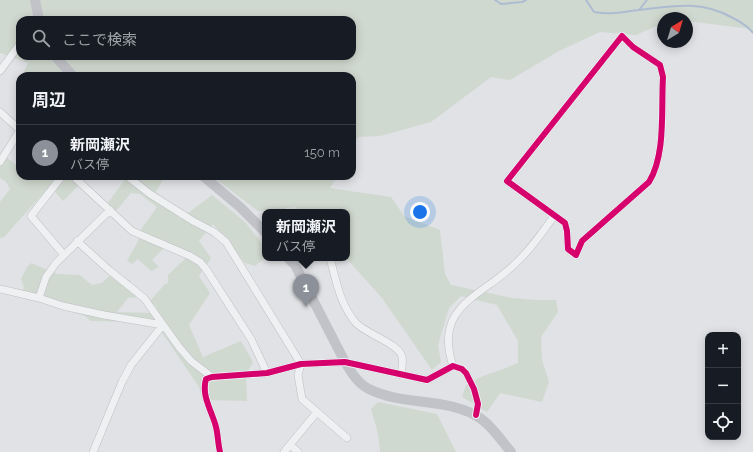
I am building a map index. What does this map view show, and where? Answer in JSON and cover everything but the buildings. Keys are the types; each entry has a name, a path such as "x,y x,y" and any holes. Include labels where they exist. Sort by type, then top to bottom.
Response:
{"street":[{"path":"35,0 38,16"},
{"path":"622,36 633,48 660,64 663,78 661,139 659,159 655,172 649,182 582,241 576,254 568,248 565,223 554,216 507,181 622,36"},
{"path":"0,72 16,50"},
{"path":"59,60 69,72"},
{"path":"0,112 16,126"},
{"path":"0,162 16,136"},
{"path":"59,180 30,216 64,255"},
{"path":"78,180 132,230 190,256 203,265 251,339 267,373"},
{"path":"132,180 150,194 193,221 214,232 226,242 300,364 298,375 302,399 347,438"},
{"path":"208,180 262,226"},
{"path":"39,298 46,277 77,241 110,210"},
{"path":"453,366 450,358 448,342 451,323 456,314 465,302 472,296 490,285 516,264 535,242 554,216"},
{"path":"77,241 109,270 144,298 178,347 191,361 212,377"},
{"path":"291,261 295,266 344,362 354,376 368,389 384,395 460,409 476,415 491,427 511,452"},
{"path":"331,261 340,295 356,323 365,331 380,339 386,340 400,351 402,356 401,375"},
{"path":"0,289 104,316 163,325"},
{"path":"93,452 113,401 128,370 163,325"},
{"path":"220,452 216,427 206,401 204,384 206,379 212,377 267,373 300,364 344,362 427,380 453,366 462,369 474,389 478,404 476,415"},
{"path":"284,452 317,412"},
{"path":"290,445 298,452"}],"shaded area":[{"path":"0,0 753,0 753,32 751,29 693,22 693,12 657,12 657,26 636,35 600,32 559,51 510,80 491,77 431,122 380,136 358,137 356,141 356,72 24,72 28,63 20,60 356,60 356,16 16,16 16,59 0,53"},
{"path":"6,157 16,165 16,180 73,180 78,186 63,201 50,186 4,237 0,238 0,202 10,189 6,182 0,178 0,167"},
{"path":"125,180 163,180 156,192 180,219 212,195 245,222 262,243 262,260 255,266 245,263 213,224 199,241 211,258 199,276 210,293 189,325 203,357 241,341 253,362 246,375 247,401 202,400 199,387 155,322 91,321 85,316 68,310 48,297 31,300 19,295 24,288 21,279 27,267 31,263 57,274 80,275 92,285 102,283 109,276 130,280 133,292 140,297 128,298 117,312 157,313 157,308 155,305 149,304 149,302 165,284 168,283 168,275 191,253 168,244 152,260 159,267 151,271 138,259 132,264 127,261 138,241 140,231 157,207 140,194 131,193 115,212 107,204"},
{"path":"217,180 335,180 330,188 391,197 404,216 440,230 445,274 451,285 512,298 556,300 558,312 541,337 542,360 549,382 542,402 500,393 487,412 462,397 466,385 483,376 518,363 518,341 497,305 461,296 449,308 438,345 441,362 432,370 382,298 349,261 350,261 350,209 298,209 295,207 262,209 262,211 258,211"},
{"path":"378,402 437,414 456,452 380,452 378,433 371,409"}],"waterway":[{"path":"495,0 501,4 522,2 526,0"},
{"path":"586,0 594,12 600,13 616,13 674,6 697,6 708,8 737,20 753,33"},
{"path":"639,10 647,0"}],"cycle path":[{"path":"622,36 633,47 660,65 663,77 662,131 658,158 649,182 582,241 576,255 568,249 565,223 507,181 622,36"},
{"path":"220,452 216,427 206,397 206,379 212,377 267,373 301,364 345,362 427,380 453,366 462,369 466,373 474,389 478,404 476,415"}],"place":[{"name":"新岡瀬沢","path":"306,307"}]}
